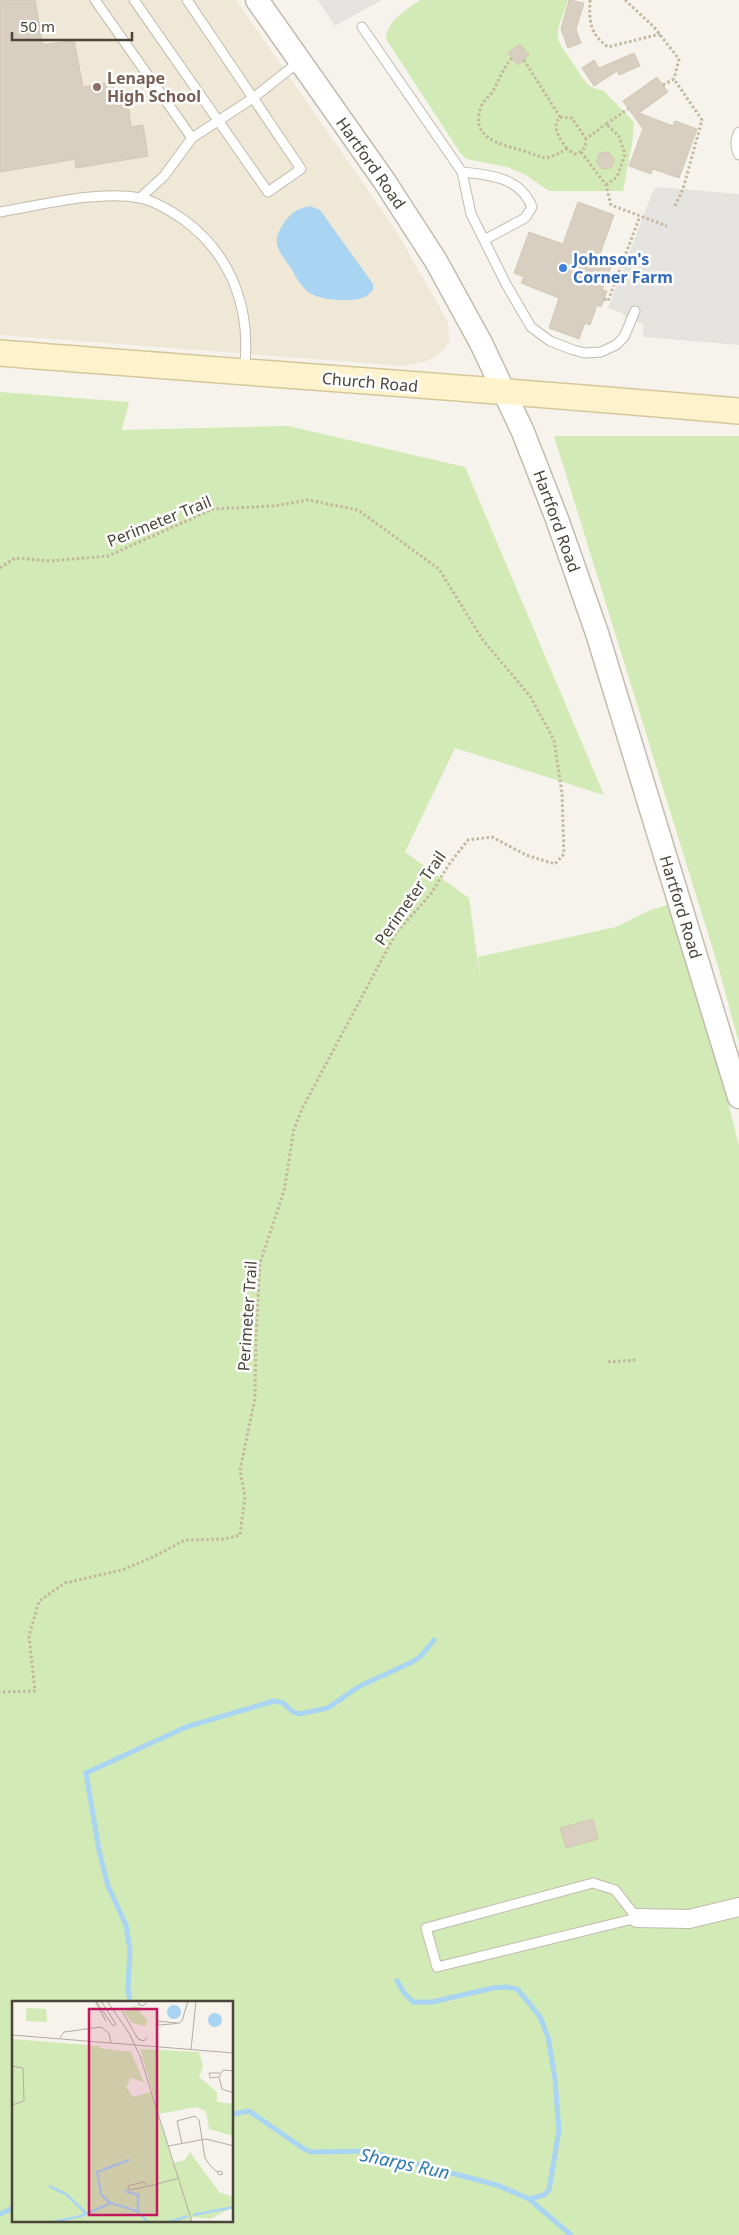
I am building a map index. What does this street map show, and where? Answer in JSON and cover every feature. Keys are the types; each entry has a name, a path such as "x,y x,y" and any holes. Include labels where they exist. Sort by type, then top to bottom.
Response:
{"main road":[{"name":"Church Road","path":"0,353 503,393 556,395 739,411"}],"street":[{"name":"Hartford Road","path":"257,0 410,219 436,261 481,343 523,432 597,633 739,1097"},
{"path":"637,1918 689,1919 739,1907"}],"lane":[{"path":"95,0 192,138"},
{"path":"134,0 268,192 301,169 187,0"},
{"path":"362,27 462,172 471,214 525,317 535,330 550,341 573,350 585,353 601,352 616,345 624,337 635,311"},
{"path":"140,198 164,176 192,138 253,98 300,60"},
{"path":"739,132 736,137 736,151 739,155"},
{"path":"462,172 504,178 528,196 532,207 525,218 484,240"},
{"path":"0,212 94,196 140,198 175,214 200,232 226,264 234,283 245,325 247,346 243,372"},
{"path":"592,1884 615,1890 637,1918 437,1967 426,1928 592,1884"}],"path":[{"path":"590,0 589,20 597,39 608,48 660,34"},
{"path":"625,0 660,34 679,60 674,79 663,85"},
{"path":"512,58 482,106 480,120 482,132 500,145 542,158 553,157 568,149"},
{"path":"524,60 560,117"},
{"path":"674,79 702,120 683,189 675,206"},
{"path":"586,139 628,109"},
{"path":"560,117 572,118 586,139 585,147 581,152 575,154 568,149 556,130 556,123 560,117"},
{"path":"606,124 619,136 625,154 617,177 606,185"},
{"path":"581,152 606,185 611,205 667,226"},
{"path":"604,299 608,301 640,216"},
{"name":"Perimeter Trail","path":"0,568 15,558 50,561 108,556 213,509 274,506 308,500 358,510 439,569 482,638 530,696 554,740 562,793 564,854 555,864 526,855 492,837 468,840 450,862 430,895 396,934 303,1107 294,1129 284,1191 260,1263 254,1398 240,1470 245,1497 240,1535 225,1539 185,1540 153,1557 122,1570 65,1583 39,1601 29,1636 35,1691 0,1692"},
{"path":"608,1362 636,1360"}],"shaded area":[{"path":"0,0 236,0 395,229 447,320 450,340 444,350 427,361 405,366 0,335"},
{"path":"318,0 382,0 335,26"},
{"path":"657,187 739,194 739,345 643,337 643,324 627,319 622,313 608,308 653,191"}],"green space":[{"path":"420,0 568,0 558,29 560,44 584,80 591,87 604,91 634,122 623,191 549,191 526,175 507,167 466,159 386,39 387,32 394,21"},
{"path":"0,392 129,402 122,430 288,426 465,467 604,795 455,748 405,852 469,898 480,978 478,957 616,927 648,911 677,902 739,1146 739,2235 0,2235"},
{"path":"554,436 739,436 739,1043 718,966"}],"water":[{"path":"310,206 320,210 373,284 373,290 364,298 326,299 308,292 282,256 277,245 281,227 294,212"}],"building":[{"name":"Lenape High School","path":"0,0 35,0 43,45 74,40 83,87 112,82 116,106 128,104 131,127 143,125 148,156 76,168 75,159 0,172"},
{"path":"569,0 584,3 576,29 581,43 568,48 561,29"},
{"path":"520,44 529,55 518,65 508,53"},
{"path":"634,53 640,66 619,75 617,71 594,86 582,68 594,60 599,68"},
{"path":"657,77 668,92 639,113 673,126 675,121 697,129 679,178 653,169 651,174 629,166 643,129 623,101"},
{"path":"609,152 615,160 611,168 602,169 596,162 600,153"},
{"name":"Johnson's Corner Farm","path":"578,202 614,215 600,254 610,257 608,262 612,264 602,290 607,291 601,307 597,305 590,325 585,323 579,339 549,328 559,298 521,283 524,277 514,273 529,232 563,244"},
{"path":"593,1819 598,1839 566,1848 560,1828"}],"waterway":[{"path":"130,2001 128,1988 130,1950 126,1925 108,1886 99,1850 86,1773 186,1727 274,1701 283,1703 293,1712 299,1714 328,1708 358,1687 412,1662 421,1656 434,1640"},
{"path":"397,1981 405,1994 413,2002 432,2002 493,1988 507,1987 517,1989 540,2017 548,2037 555,2079 559,2130 549,2190 544,2195 529,2199"},
{"name":"Sharps Run","path":"234,2114 249,2111 311,2152 367,2151 497,2185 529,2199 571,2235"},
{"name":"Sharps Run","path":"0,2214 12,2208"}],"place":[{"name":"Lenape High School","path":"97,87"},
{"name":"Johnson's Corner Farm","path":"563,268"}]}
